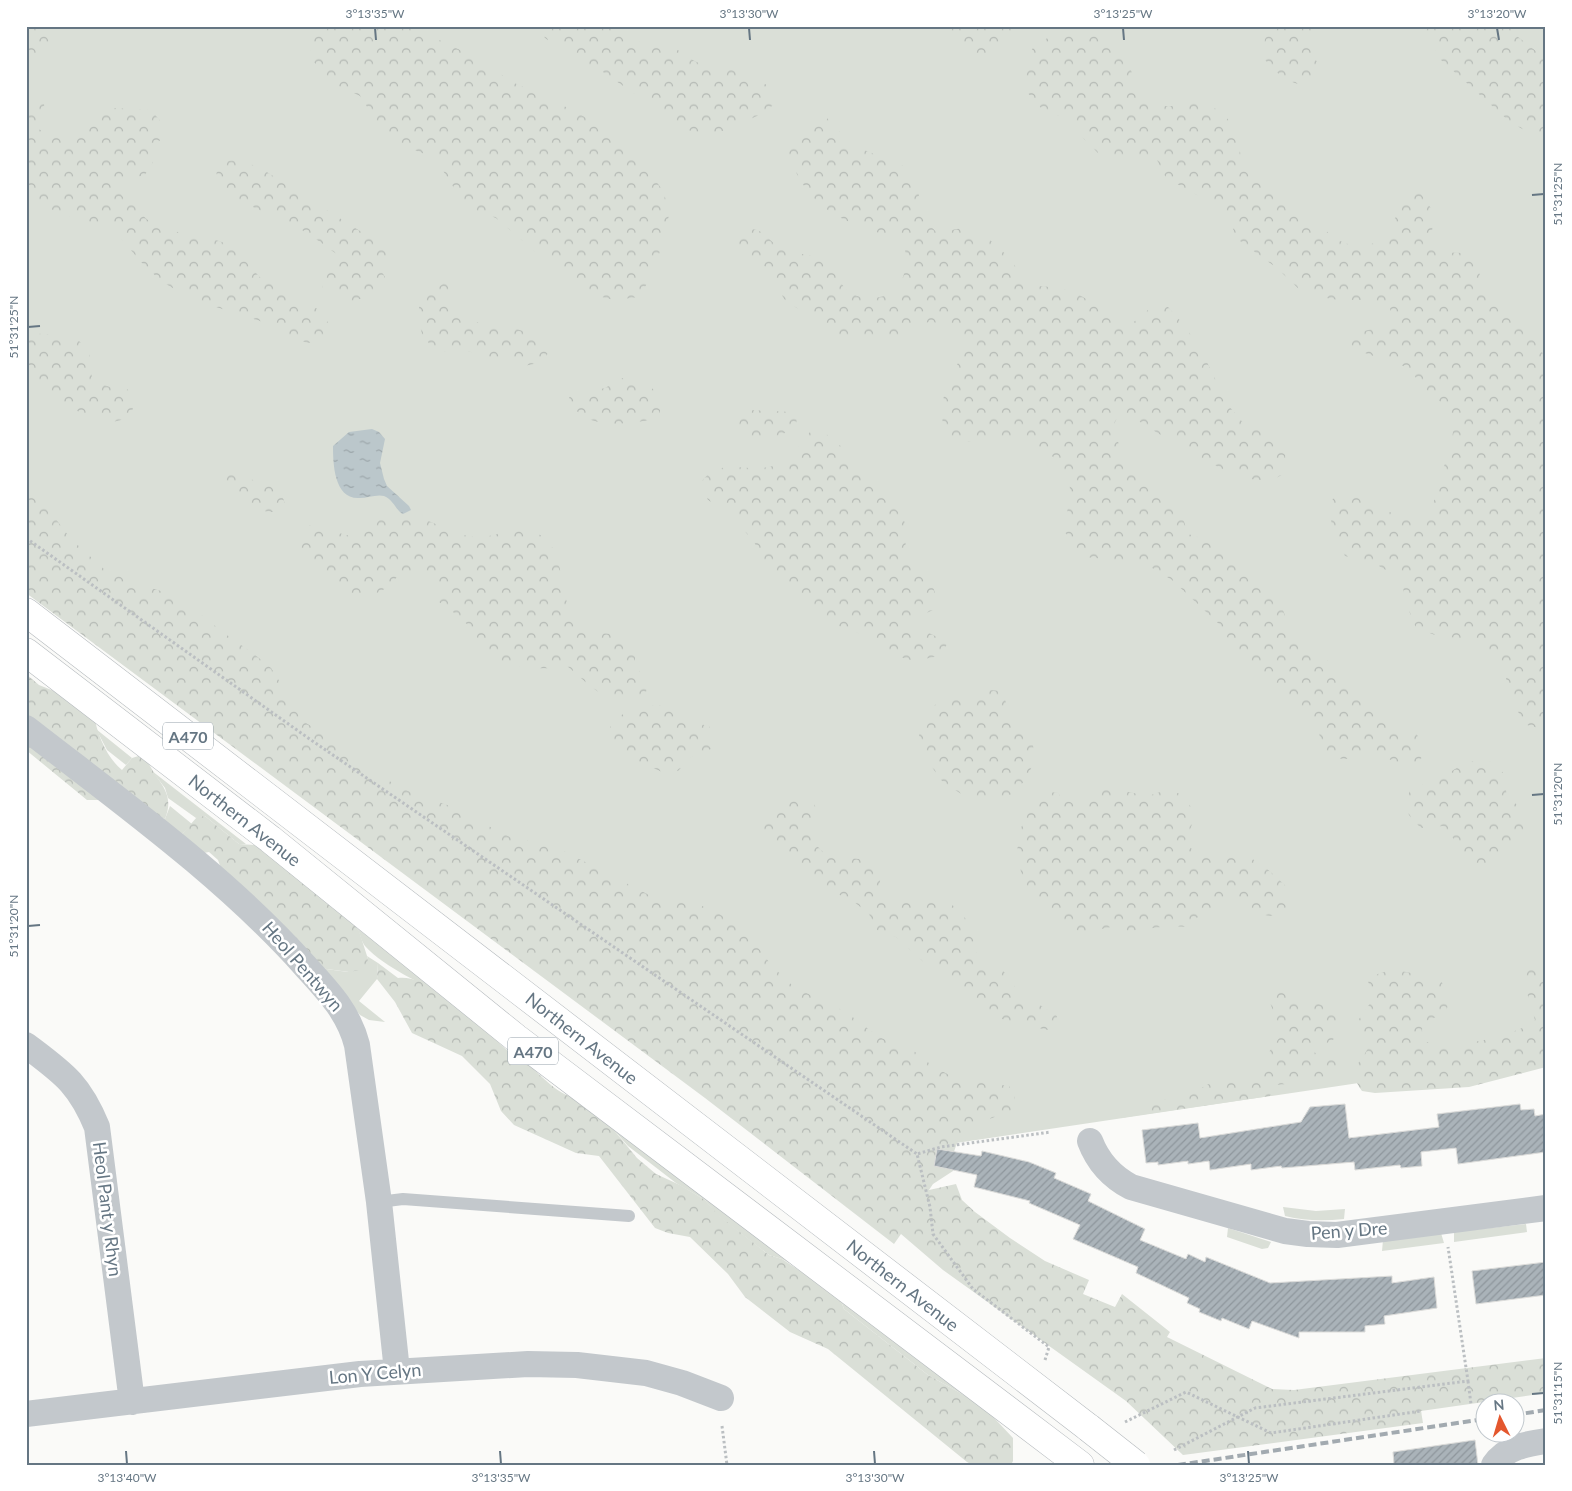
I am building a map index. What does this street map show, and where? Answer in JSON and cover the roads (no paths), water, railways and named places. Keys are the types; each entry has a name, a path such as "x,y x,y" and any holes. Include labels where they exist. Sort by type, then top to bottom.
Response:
{"highway":[{"name":"Northern Avenue","path":"26,612 1136,1465"},
{"name":"Northern Avenue","path":"26,652 270,839 516,1038 1080,1465"}],"street":[{"name":"Heol Pentwyn","path":"26,728 121,802 259,916 341,1007 349,1020 357,1045 379,1202 397,1371"},
{"name":"Heol Pant y Rhyn","path":"26,1045 69,1079 81,1093 97,1127 132,1402"},
{"name":"Pen y Dre","path":"1090,1141 1094,1152 1106,1168 1116,1179 1131,1187 1293,1232 1337,1234 1546,1208"},
{"name":"Lon Y Celyn","path":"26,1414 397,1371 528,1364 611,1368 664,1378 721,1398"},
{"path":"1494,1465 1499,1457 1511,1449 1546,1441"}],"lane":[{"path":"379,1202 403,1199 630,1216"}],"water":[{"path":"372,429 379,432 385,439 380,463 387,486 411,510 403,514 384,496 351,497 340,487 337,480 333,446 349,432"}],"railway":[{"path":"1524,1413 1546,1410"},
{"path":"1178,1465 1474,1421"}]}
